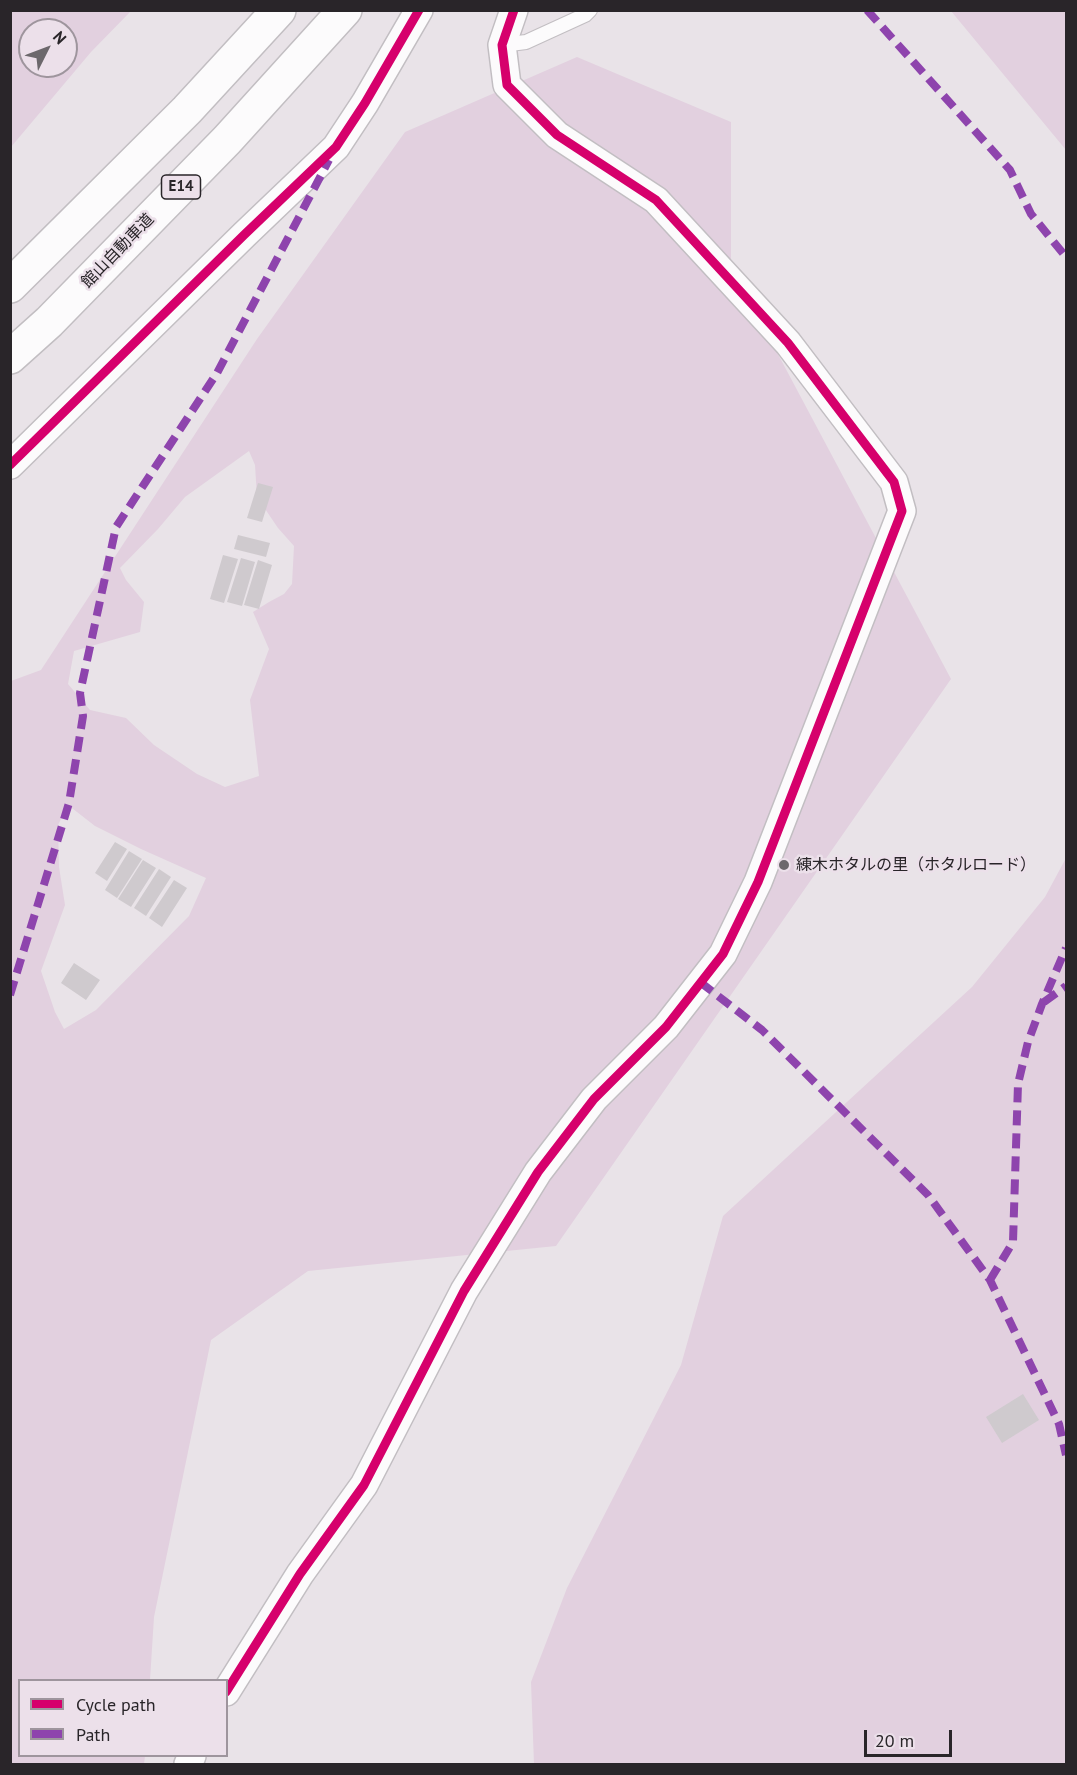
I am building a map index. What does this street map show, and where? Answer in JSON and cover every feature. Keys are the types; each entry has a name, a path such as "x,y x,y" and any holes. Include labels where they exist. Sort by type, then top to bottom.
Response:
{"highway":[{"path":"10,286 187,110 279,10"},
{"name":"館山自動車道","path":"10,357 49,322 227,140 345,10"}],"street":[{"path":"10,465 336,147 365,103 419,10"},
{"path":"228,1689 300,1574 364,1485 464,1291 538,1172 594,1099 666,1027 723,954 758,882 902,512 894,482 788,343 656,200 557,135 507,86 502,45 514,10"}],"lane":[{"path":"502,45 526,42 585,15 590,10"}],"shaded area":[{"path":"11,10 131,11 78,67 78,18 18,18 18,78 69,78 11,147"},
{"path":"951,11 1066,11 1066,150"},
{"path":"577,57 731,122 731,266 951,679 556,1246 308,1271 211,1340 154,1617 150,1679 18,1679 18,1757 145,1757 144,1764 11,1764 11,681 41,670 257,339 405,132","holes":["249,451 255,465 257,497 278,528 294,546 292,584 284,594 253,612 269,649 250,700 259,776 225,787 197,774 154,745 126,718 90,710 68,684 74,651 140,632 144,602 126,580 120,568 185,497","68,805 95,826 206,878 189,916 96,1010 64,1029 55,1012 41,971 65,905 59,867 58,825"]},
{"path":"1066,858 1066,1764 534,1764 531,1682 567,1588 681,1365 723,1216 972,987 1045,897"}],"building":[{"path":"258,483 273,487 262,522 247,518"},
{"path":"238,535 270,543 266,557 234,549"},
{"path":"223,555 238,559 224,603 210,599"},
{"path":"241,558 255,562 242,606 227,602"},
{"path":"258,560 272,565 259,609 244,605"},
{"path":"115,842 127,849 107,881 95,873"},
{"path":"129,851 142,859 117,898 105,890"},
{"path":"143,860 156,868 131,907 118,899"},
{"path":"159,869 171,877 146,916 134,908"},
{"path":"174,880 187,888 162,927 149,918"},
{"path":"74,963 100,980 86,1000 61,983"},
{"path":"1023,1394 1039,1420 1002,1443 986,1417"}],"marked path":[{"path":"867,10 1010,170 1031,214 1066,257"},
{"path":"10,995 69,803 83,716 80,693 116,527 217,373 329,160"},
{"path":"990,1280 1013,1242 1018,1084 1028,1042 1066,948"},
{"path":"700,982 762,1030 928,1195 990,1280 1059,1424 1066,1455"},
{"path":"1044,1002 1066,986"}],"cycle path":[{"path":"10,465 336,147 365,103 419,10"},
{"path":"228,1689 300,1574 364,1485 464,1291 538,1172 594,1099 666,1027 723,954 758,882 902,511 894,482 788,343 656,200 557,135 507,85 502,45 514,10"}],"place":[{"name":"練木ホタルの里（ホタルロード）","path":"784,865"}]}
